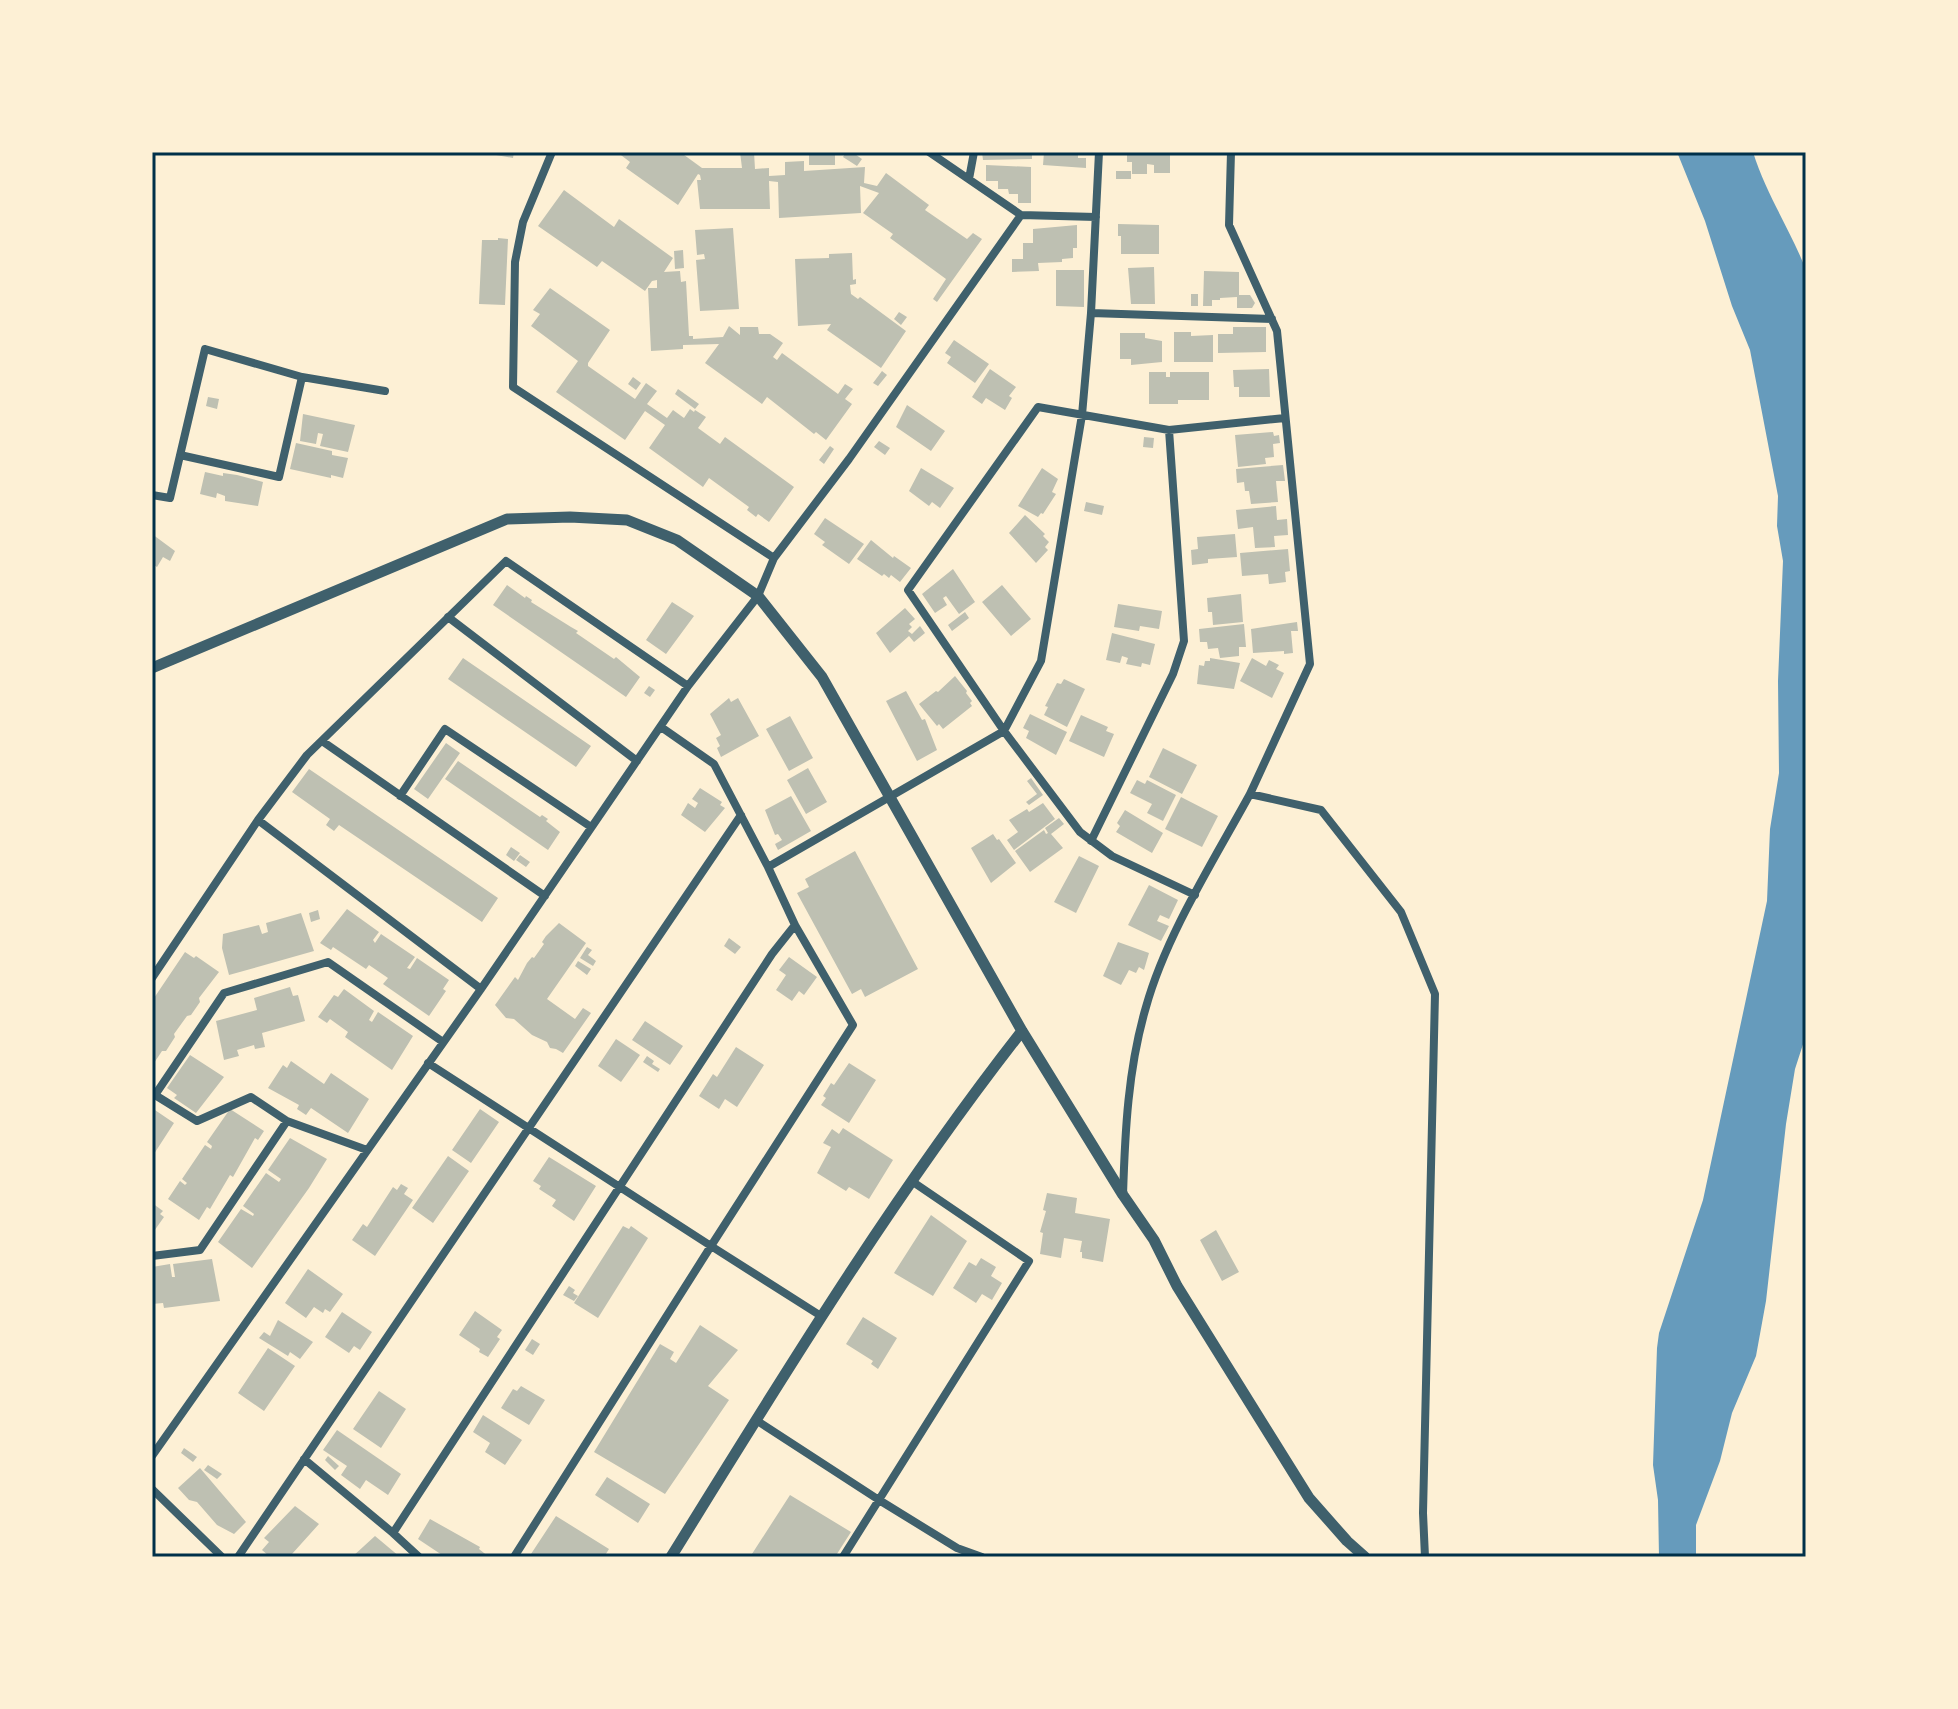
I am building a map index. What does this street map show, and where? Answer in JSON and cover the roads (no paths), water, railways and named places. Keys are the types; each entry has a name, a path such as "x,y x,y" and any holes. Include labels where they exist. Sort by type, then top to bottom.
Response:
{"street":[{"path":"552,152 523,222 515,262 513,387 774,558"},
{"path":"929,152 1021,215 1096,217"},
{"path":"969,179 974,152"},
{"path":"768,867 1004,731 1041,661 1082,415 1091,313 1099,152"},
{"path":"1123,1195 1127,1102 1145,1009 1157,975 1195,895 1250,794 1310,664 1277,331 1229,225 1231,152"},
{"path":"152,1456 481,989 688,686 758,596 774,558 849,459 1021,215"},
{"path":"1091,313 1272,319"},
{"path":"152,495 170,498 205,349 302,377 385,391"},
{"path":"180,455 279,477 302,377"},
{"path":"1195,895 1112,856 1080,832 1004,731 908,590 1038,407 1169,430 1285,418"},
{"path":"1091,841 1173,674 1184,641 1169,430"},
{"path":"152,668 507,519 570,517 627,520 677,540 758,596 822,677 1022,1031 1154,1240 1177,1286 1309,1498 1365,1557"},
{"path":"152,978 258,820 307,755 506,561 688,686"},
{"path":"448,617 637,761"},
{"path":"514,1557 853,1025 795,925 714,764 661,727"},
{"path":"400,796 445,729 591,827"},
{"path":"322,741 545,896"},
{"path":"1250,794 1321,810 1401,912 1435,994 1423,1497 1425,1557"},
{"path":"238,1557 741,815"},
{"path":"258,820 481,989"},
{"path":"393,1533 772,954 795,925"},
{"path":"367,1150 287,1121 251,1097 197,1121 153,1095 224,993 328,962 443,1042"},
{"path":"671,1557 821,1316 984,1080 1022,1031"},
{"path":"428,1063 821,1316"},
{"path":"152,1256 200,1250 287,1121"},
{"path":"843,1557 1029,1261 913,1182"},
{"path":"756,1420 957,1548 982,1557"},
{"path":"304,1459 419,1557"},
{"path":"152,1489 222,1557"}],"water":[{"path":"1677,152 1753,152 1806,270 1806,1035 1795,1069 1786,1124 1766,1301 1756,1356 1732,1413 1720,1461 1696,1525 1696,1557 1659,1557 1658,1500 1653,1465 1657,1348 1659,1333 1703,1200 1767,901 1770,829 1779,773 1778,681 1783,561 1777,526 1778,496 1750,350 1732,306 1705,221"}]}
